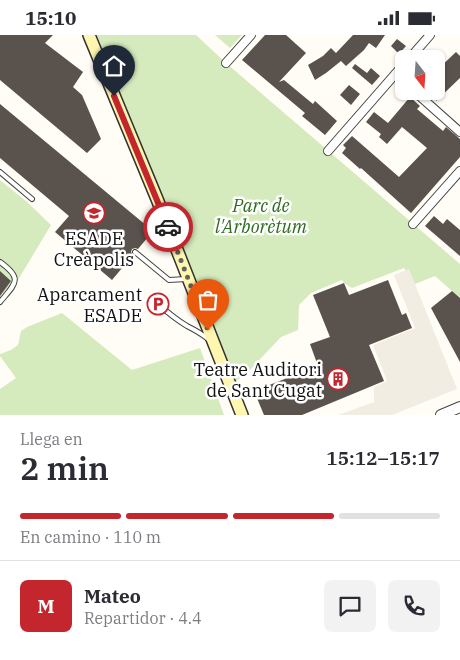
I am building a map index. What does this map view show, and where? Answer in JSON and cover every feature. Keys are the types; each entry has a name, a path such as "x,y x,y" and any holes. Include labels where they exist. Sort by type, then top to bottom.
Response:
{"main road":[{"path":"89,35 242,415"}],"street":[{"path":"226,63 251,35"},
{"path":"417,50 430,35"},
{"path":"328,151 395,74"},
{"path":"424,100 460,131"},
{"path":"413,224 460,171"},
{"path":"441,415 460,407"}],"lane":[{"path":"0,172 32,199"},
{"path":"135,253 169,280 188,279"},
{"path":"0,262 7,267 15,278 15,285 0,302"},
{"path":"158,304 171,315 202,333 218,353"}],"green space":[{"name":"Parc de l'Arborètum","path":"93,35 196,35 460,264 460,298 435,276 415,284 404,268 352,288 342,280 311,293 299,305 298,330 281,337 247,373 231,385"},
{"path":"215,35 242,35 230,48"},
{"path":"0,180 51,225 15,285 0,302"},
{"path":"62,313 132,370 200,348 224,415 0,415 0,389 16,378 0,354 18,345 21,331 27,327"}],"shaded area":[{"path":"409,269 457,389 392,415 338,415 374,402 374,387 387,381 373,345 415,328 394,275"}],"building":[{"path":"0,35 53,35 45,43 83,72 73,87 82,95 101,139 87,153 0,80"},
{"path":"265,35 286,35 306,53 279,82 284,80 313,104 315,101 337,121 325,135 302,116 305,113 242,60"},
{"path":"353,35 385,35 376,48 369,43 346,66 341,61 315,80 308,65 323,56 331,48 336,53"},
{"path":"397,39 406,46 402,50 395,50 391,46"},
{"path":"456,52 460,56 460,78 445,92 445,62"},
{"path":"355,64 367,73 371,68 380,76 372,85 352,68"},
{"path":"349,85 360,94 351,105 340,95"},
{"path":"407,100 413,100 420,106 417,109 443,131 446,127 460,139 460,157 411,213 342,153 346,148 343,145 352,136 399,177 427,148 402,127 387,144 379,137 381,134 366,122 374,112 388,123"},
{"path":"0,104 153,231 138,249 132,249 133,255 112,280 55,232 69,216 0,158"},
{"path":"434,216 443,224 447,219 460,230 460,256 425,226"},
{"path":"0,271 11,281 0,296"},
{"path":"388,280 402,315 406,313 412,328 369,345 384,381 302,415 264,415 254,391 318,366 310,344 330,337 313,295 344,283 349,295"},
{"path":"452,291 460,298 460,362 431,308"}],"way so far":[{"path":"168,227 208,330"}],"place":[{"name":"ESADE Creàpolis","path":"94,213"},
{"name":"Aparcament ESADE","path":"158,304"},
{"name":"Teatre Auditori de Sant Cugat","path":"338,379"}],"route":[{"path":"114,96 168,227"}]}
